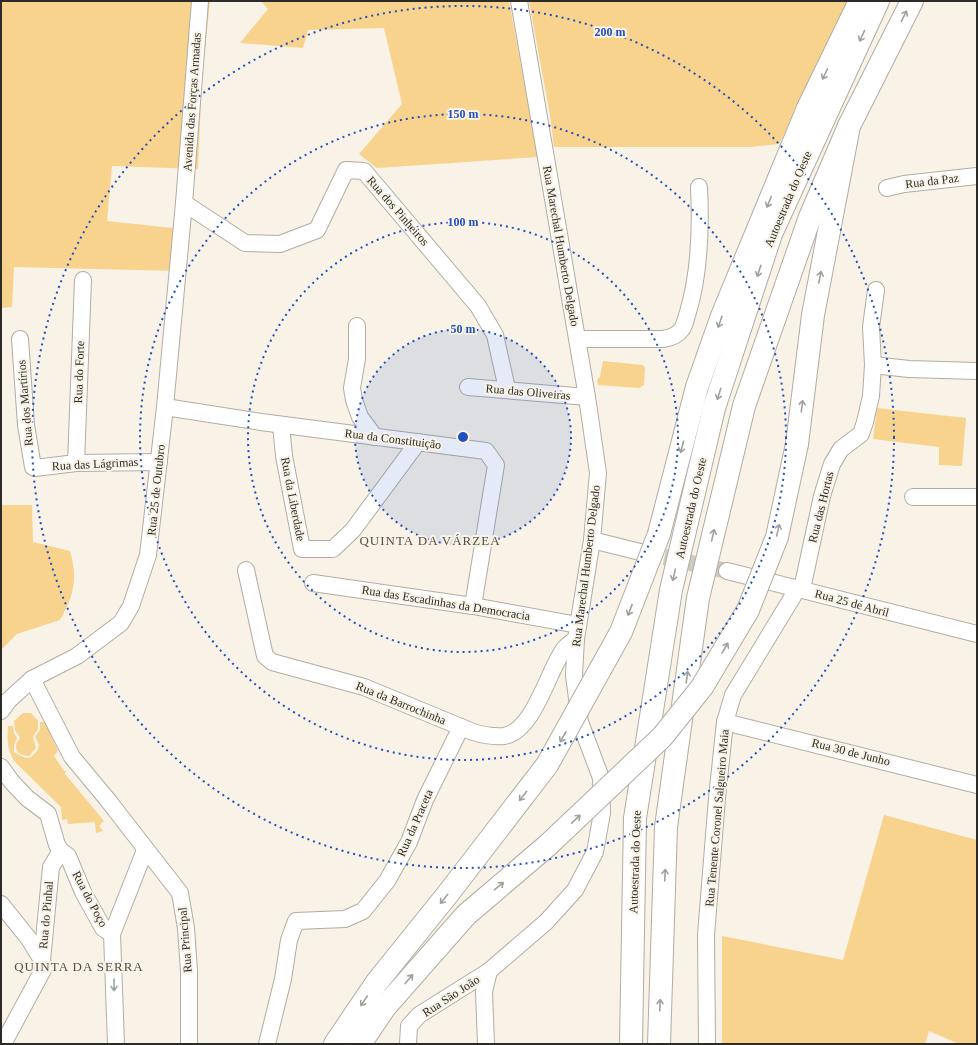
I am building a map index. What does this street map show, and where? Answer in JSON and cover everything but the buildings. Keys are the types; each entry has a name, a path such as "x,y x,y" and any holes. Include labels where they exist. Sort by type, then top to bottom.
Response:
{"highway":[{"path":"336,1044 377,982 447,895 547,765 621,632 659,534 697,387 722,316 808,108 860,1"},
{"name":"Autoestrada do Oeste","path":"631,1044 635,818 673,582 714,408 772,234 878,1"},
{"path":"659,1044 666,827 698,598 744,406 810,217 848,126 912,1"},
{"path":"360,1044 385,1007 466,915 548,845 662,737 702,687 748,610 777,537 797,444 813,315 848,126"}],"street":[{"name":"Avenida das Forças Armadas","path":"184,202 200,1"},
{"name":"Rua Marechal Humberto Delgado","path":"489,971 546,922 575,890 595,852 602,813 601,778 580,722 574,675 577,632 592,540 598,473 587,397 520,1"},
{"name":"Rua dos Pinheiros","path":"184,202 245,243 280,244 317,230 346,170 364,171 478,306 494,335 507,390"},
{"name":"Rua da Paz","path":"887,188 904,184 977,176"},
{"path":"577,339 663,339 672,337 681,330 692,300 696,279 700,216 699,187"},
{"name":"Rua 25 de Outubro","path":"1,711 9,700 32,679 77,656 120,623 131,606 151,545 166,407 184,202"},
{"name":"Rua do Forte","path":"76,463 84,280"},
{"name":"Rua das Hortas","path":"800,588 822,496 832,464 841,449 861,434 865,422 871,396 873,365 871,327 876,290"},
{"path":"358,326 357,359 352,388 354,400 360,417 375,437"},
{"name":"Rua dos Martírios","path":"20,339 26,426 33,467"},
{"path":"873,365 909,369 977,371"},
{"name":"Rua das Oliveiras","path":"468,387 587,397"},
{"name":"Rua da Constituição","path":"166,407 280,425 486,451 496,465 473,606"},
{"name":"Rua da Liberdade","path":"280,425 284,456 302,550 333,549 353,530 418,442"},
{"name":"Rua das Lágrimas","path":"33,467 76,463 159,462"},
{"path":"913,497 977,497"},
{"path":"592,540 640,552"},
{"name":"Rua da Barrochinha","path":"246,570 265,656 272,662 364,687 460,727 490,736 504,736 514,732 526,720 565,648 577,632"},
{"name":"Rua 25 de Abril","path":"727,571 800,588 977,634"},
{"name":"Rua das Escadinhas da Democracia","path":"313,583 473,606 577,632"},
{"name":"Rua Tenente Coronel Salgueiro Maia","path":"707,1044 706,935 716,798 725,722 733,695 800,588"},
{"name":"Rua Principal","path":"32,679 72,757 107,799 145,850 157,862 180,893 187,942 189,1044"},
{"name":"Rua 30 de Junho","path":"725,722 977,785"},
{"name":"Rua da Praceta","path":"267,1044 283,979 289,940 296,921 345,919 363,911 387,881 409,842 428,793 460,727"},
{"path":"1,767 11,781 27,798 48,814 57,845 61,851"},
{"path":"112,934 145,850"},
{"name":"Rua do Poço","path":"61,851 68,856 83,892 103,928 112,934 116,1044"},
{"name":"Rua do Pinhal","path":"3,1044 44,968 42,960 51,867 61,851"},
{"path":"1,904 29,939 42,960"},
{"path":"486,1044 484,992 489,971"},
{"name":"Rua São João","path":"408,1044 409,1026 420,1015 489,971"}],"shaded area":[{"path":"1,1 210,1 202,78 198,169 112,166 107,221 182,229 178,271 14,267 12,307 1,308"},
{"path":"261,1 509,1 538,157 377,168 359,154 402,104 384,28 308,30 303,48 240,43 268,9"},
{"path":"529,1 851,1 779,144 750,147 554,147 550,115"},
{"path":"603,361 643,365 645,368 644,385 639,388 598,385 597,380 600,377"},
{"path":"877,408 966,418 962,466 939,465 939,447 873,439"},
{"path":"1,505 32,505 33,542 70,551 74,578 69,603 60,620 17,634 1,650"},
{"path":"23,713 31,713 38,721 38,729 33,737 36,748 29,756 19,753 16,748 20,738 15,730 14,721"},
{"path":"40,722 49,722 52,738 58,751 54,756 64,771 66,771 65,774 104,821 99,826 103,831 96,833 95,822 68,824 67,819 62,820 61,807 12,758 8,745 8,726 13,726 14,733 17,738 14,745 14,752 25,758 31,757 37,751 39,745 35,737 40,730"},
{"path":"884,815 977,840 977,1044 959,1044 929,1031 925,1044 722,1044 722,936 843,960"}],"tunnel":[{"path":"641,552 727,571"}],"district":[{"name":"QUINTA DA VÁRZEA","path":"430,540"},
{"name":"QUINTA DA SERRA","path":"79,966"}]}
